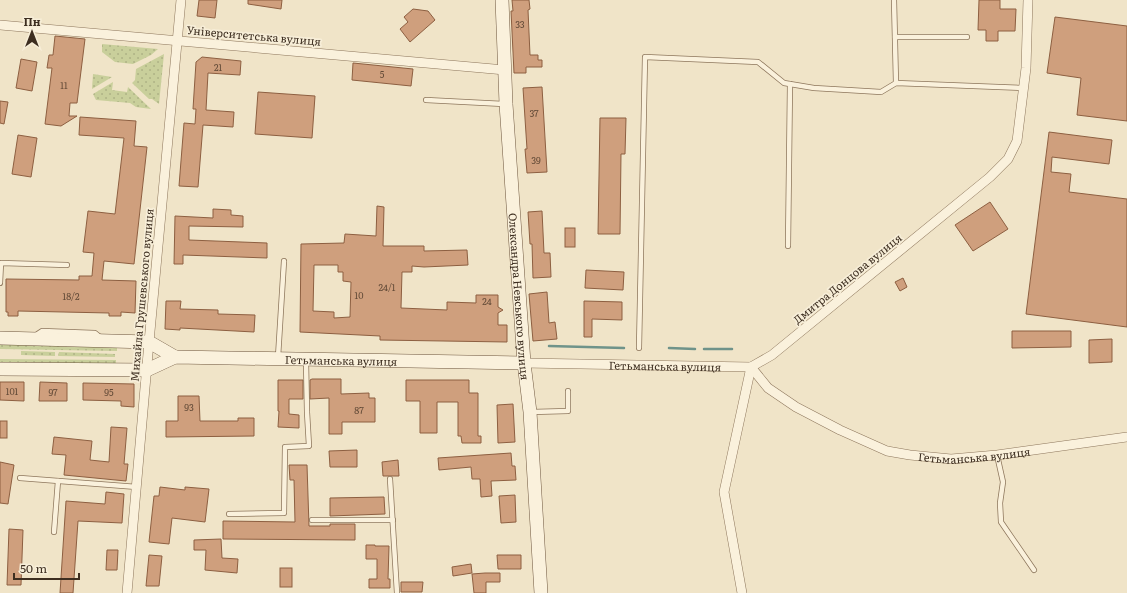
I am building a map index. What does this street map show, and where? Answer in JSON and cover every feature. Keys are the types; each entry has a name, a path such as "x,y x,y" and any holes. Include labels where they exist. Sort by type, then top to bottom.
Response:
{"street":[{"name":"Михайла Грушевського вулиця","path":"128,593 149,342 181,0"},
{"name":"Олександра Невського вулиця","path":"502,0 506,104 524,363 530,412 541,593"},
{"name":"Дмитра Донцова вулиця","path":"752,368 772,355 990,177 1008,159 1017,141 1024,88 1028,0"},
{"name":"Університетська вулиця","path":"0,25 505,70"},
{"path":"0,338 104,342 149,342 175,358"},
{"name":"Гетьманська вулиця","path":"0,369 147,370 175,358 752,368 768,388 796,407 840,430 888,451 951,459 998,455 1127,437"},
{"path":"742,593 724,492 752,368"}],"lane":[{"path":"894,0 896,83"},
{"path":"895,37 967,37"},
{"path":"639,348 645,57 758,62 784,83 814,88 881,92 896,83 1024,88"},
{"path":"788,246 790,84"},
{"path":"426,100 506,104"},
{"path":"278,359 284,261"},
{"path":"0,283 1,264 67,265"},
{"path":"229,514 284,513 285,447 309,446 306,360"},
{"path":"530,412 568,411 568,391"},
{"path":"998,455 1003,482 1000,503 1001,522 1034,570"},
{"path":"20,478 137,487"},
{"path":"390,479 397,593"},
{"path":"54,532 58,481"},
{"path":"312,520 393,520"}],"green space":[{"path":"102,44 158,49 151,55 133,64 115,62 102,52"},
{"path":"164,54 159,104 152,99 149,99 132,83 135,80 136,69"},
{"path":"93,74 112,77 92,89"},
{"path":"113,82 112,90 127,92 128,87 151,109 136,107 130,103 96,100 93,94"},
{"path":"0,344 117,346 117,351 0,349"},
{"path":"21,351 55,352 55,356 21,355"},
{"path":"59,352 115,354 115,357 58,356"},
{"path":"0,359 116,360 116,364 0,363"}],"building":[{"path":"199,0 217,0 215,18 197,16"},
{"path":"248,0 282,0 281,9 248,4"},
{"path":"512,0 529,0 530,55 538,55 538,60 542,60 542,67 526,67 526,73 514,73 511,11 513,11"},
{"path":"979,0 1000,0 1000,9 1016,9 1015,31 998,31 998,41 986,41 986,30 978,30"},
{"path":"413,9 428,11 435,20 410,42 400,29 408,22 404,17"},
{"path":"1055,17 1127,26 1127,121 1077,115 1081,78 1047,73"},
{"path":"55,36 85,39 77,103 70,103 69,116 77,116 61,126 45,124 52,68 47,68 49,55 53,55"},
{"path":"202,57 241,61 240,75 208,73 206,110 234,112 233,127 203,125 198,187 179,186 184,123 195,124 196,109 193,109 196,62"},
{"path":"21,59 37,62 32,91 16,88"},
{"path":"353,63 413,69 411,86 352,80"},
{"path":"542,87 547,172 527,173 523,88"},
{"path":"258,92 315,96 312,138 255,134"},
{"path":"0,101 8,102 4,124 0,123"},
{"path":"80,117 136,121 134,146 147,147 134,264 104,261 102,280 136,281 135,313 121,312 121,316 109,316 109,313 18,311 18,316 8,316 8,312 6,312 6,279 79,280 79,276 92,276 94,253 83,252 88,211 115,214 124,138 79,135"},
{"path":"600,118 626,118 625,154 621,154 620,234 598,234"},
{"path":"1049,132 1112,140 1109,164 1052,157 1051,172 1071,174 1069,192 1127,199 1127,327 1026,314"},
{"path":"18,135 37,138 31,177 12,174"},
{"path":"990,202 1008,229 973,251 955,225"},
{"path":"377,206 384,207 383,246 424,246 424,251 467,250 468,265 424,267 412,266 412,272 402,272 401,308 447,310 447,302 476,303 476,295 498,295 498,307 503,310 498,313 498,325 507,325 507,342 380,340 380,336 300,332 301,244 344,243 345,234 376,236","holes":["314,265 338,265 338,272 343,272 343,281 351,282 350,317 334,318 334,312 313,311"]},
{"path":"213,209 231,210 231,215 243,216 243,227 189,226 189,240 267,243 267,258 183,255 183,264 174,264 175,216 213,218"},
{"path":"542,211 544,253 550,253 551,277 533,278 532,244 530,244 528,212"},
{"path":"565,228 575,228 575,247 565,247"},
{"path":"586,270 624,272 623,290 585,288"},
{"path":"903,278 907,287 900,291 895,282"},
{"path":"547,292 549,323 555,322 557,339 533,341 529,294"},
{"path":"166,301 181,301 180,309 218,310 218,314 255,315 254,332 180,328 180,330 165,329"},
{"path":"584,301 622,302 622,320 592,319 592,337 584,337"},
{"path":"1012,331 1071,331 1071,347 1012,348"},
{"path":"1112,339 1112,362 1089,363 1089,340"},
{"path":"341,379 341,394 369,393 369,398 375,398 375,422 342,422 342,434 329,434 329,398 310,399 310,380"},
{"path":"278,380 303,380 303,399 289,399 289,414 299,415 299,428 278,427"},
{"path":"406,380 469,380 469,393 478,393 478,436 481,436 481,443 462,443 461,436 458,436 458,402 437,402 437,433 420,433 420,401 406,401"},
{"path":"0,382 24,382 24,401 0,400"},
{"path":"40,382 67,383 67,401 39,401"},
{"path":"83,383 134,384 134,407 121,406 121,401 83,400"},
{"path":"178,396 199,396 200,421 238,421 238,418 254,418 254,436 166,437 166,421 178,421"},
{"path":"513,404 515,442 498,443 497,405"},
{"path":"0,421 7,421 7,438 0,438"},
{"path":"111,427 127,428 124,464 128,464 126,481 64,475 66,455 52,454 54,437 92,441 90,460 109,462"},
{"path":"357,450 357,467 330,467 329,451"},
{"path":"511,453 512,466 515,466 516,480 491,481 492,496 481,497 480,479 472,479 471,467 439,470 438,458"},
{"path":"398,460 399,476 383,476 382,462"},
{"path":"0,462 14,465 8,504 0,503"},
{"path":"289,465 307,465 309,526 355,524 355,540 223,539 223,521 295,522 294,480 290,480"},
{"path":"160,487 185,490 185,487 209,489 205,522 172,518 169,544 149,542 154,496 159,496"},
{"path":"106,492 124,494 122,523 78,521 73,593 60,593 66,501 105,504"},
{"path":"515,495 516,522 501,523 499,496"},
{"path":"384,497 385,514 330,516 330,498"},
{"path":"9,529 23,530 21,585 7,585"},
{"path":"221,539 222,558 238,559 237,573 205,570 206,550 194,550 194,540"},
{"path":"366,545 389,546 388,579 390,579 390,588 369,588 369,579 377,579 377,559 366,559"},
{"path":"107,550 118,550 117,570 106,570"},
{"path":"149,555 162,556 159,586 146,586"},
{"path":"497,555 521,555 521,569 498,569"},
{"path":"471,564 472,573 453,576 452,567"},
{"path":"280,568 292,568 292,587 280,587"},
{"path":"500,573 500,582 486,582 486,593 474,593 472,574"},
{"path":"401,582 423,582 422,592 401,592"}],"waterway":[{"path":"549,346 624,348"},
{"path":"669,348 695,349"},
{"path":"704,349 732,349"}]}
